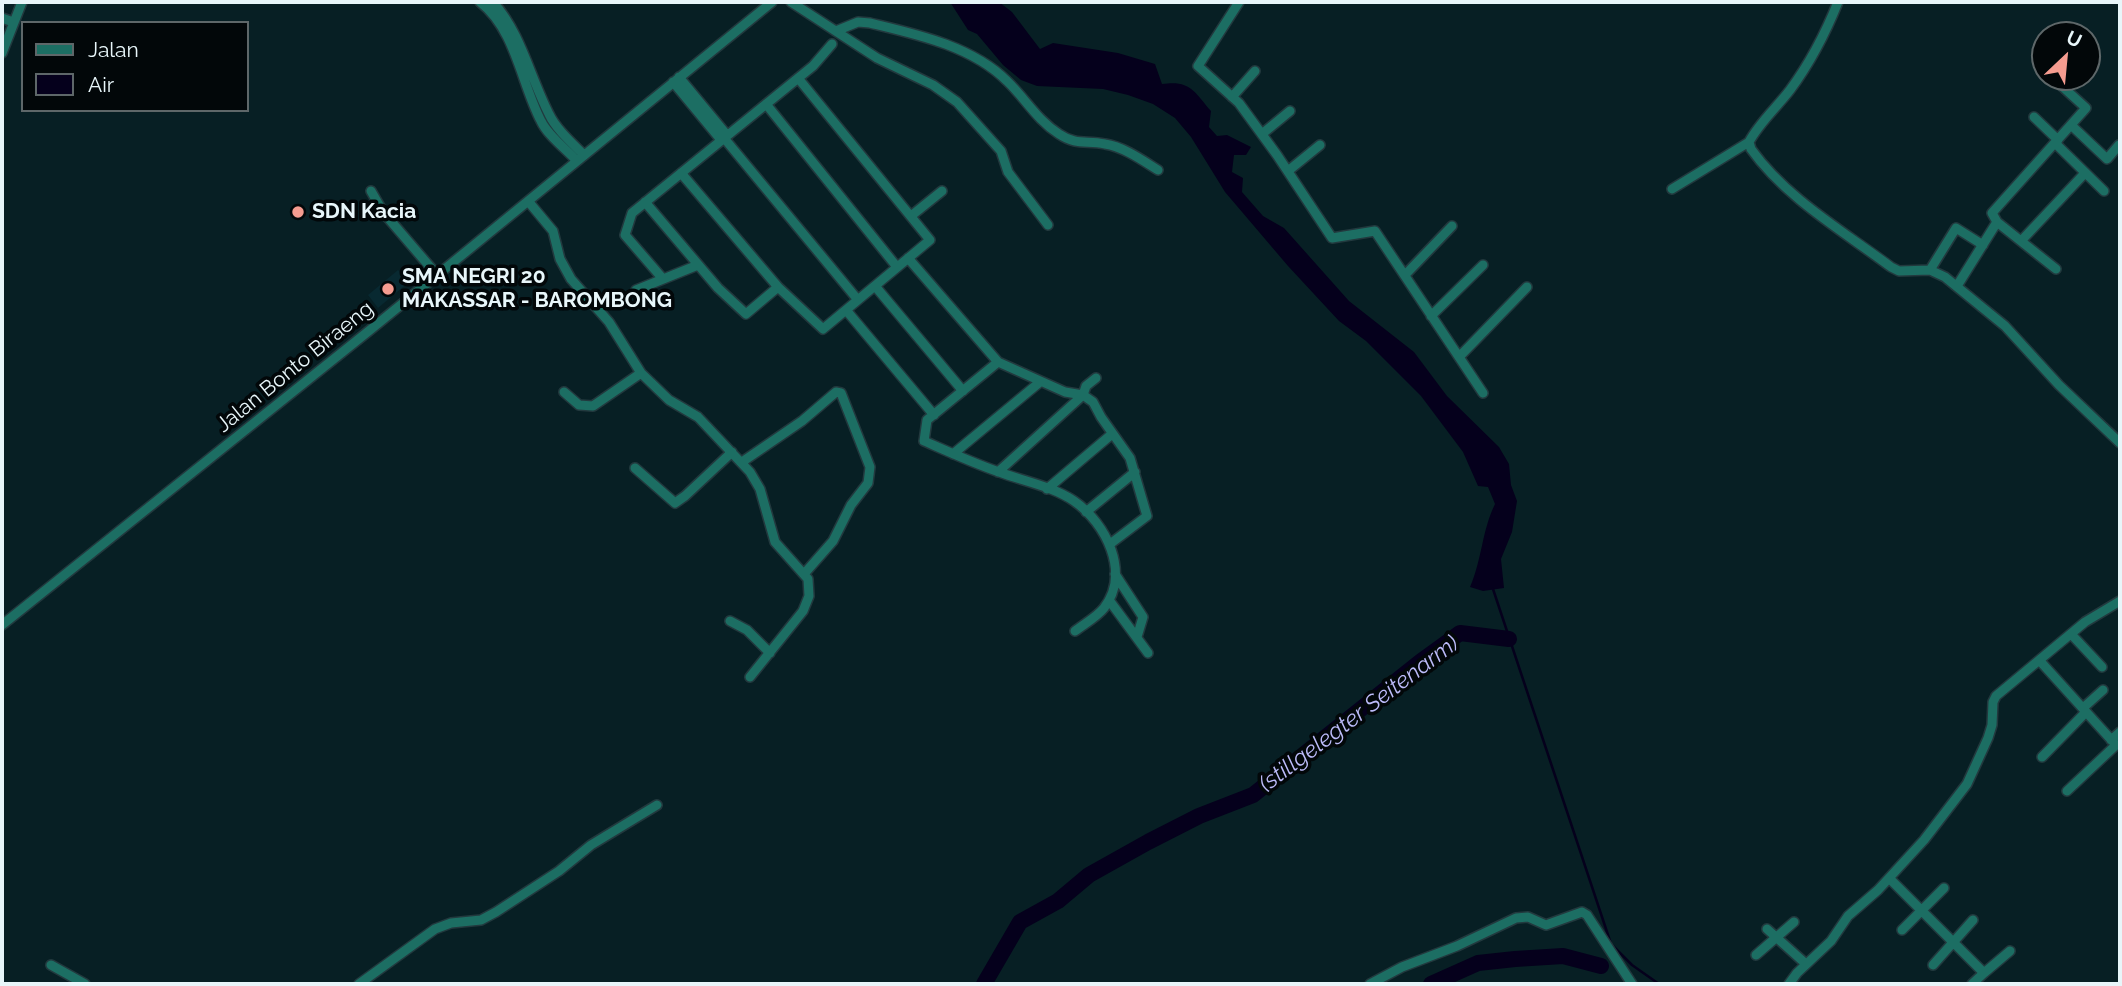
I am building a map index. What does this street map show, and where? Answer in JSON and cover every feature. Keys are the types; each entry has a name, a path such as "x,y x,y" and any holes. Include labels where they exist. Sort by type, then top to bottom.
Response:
{"street":[{"path":"2,53 22,2"},
{"path":"480,2 502,29 541,123 580,158"},
{"path":"493,2 503,13 518,42 549,116 580,158"},
{"name":"Jalan Bonto Biraeng","path":"2,625 772,2"},
{"path":"791,2 877,58 933,85 957,102 1001,151 1008,172 1048,225"},
{"path":"1239,2 1198,66 1232,97 1262,135 1332,238 1375,231 1483,393"},
{"path":"1672,189 1749,142 1800,76 1818,46 1838,2"},
{"path":"2,18 13,22"},
{"path":"836,31 858,22 870,23 964,52 1007,81 1038,118 1060,135 1079,144 1103,143 1115,146 1158,170"},
{"path":"663,279 625,235 632,213 814,66 832,44"},
{"path":"1232,97 1255,71"},
{"path":"681,173 778,287 823,329 930,240 798,78"},
{"path":"676,79 858,300"},
{"path":"2056,268 1997,222 1992,213 2086,108 2067,91"},
{"path":"766,104 897,267"},
{"path":"1262,135 1290,111"},
{"path":"2034,117 2104,191"},
{"path":"2071,125 2107,159 2119,145"},
{"path":"1749,142 1755,154 1788,190 1891,267 1899,271 1930,270 1940,273 1957,286 2005,326 2059,386 2120,443"},
{"path":"1288,171 1320,145"},
{"path":"2021,241 2085,173"},
{"path":"370,191 383,212 437,275"},
{"path":"911,216 942,191"},
{"path":"528,201 553,232 560,259 571,279 609,322 641,373 668,400 698,417 742,462 760,489 775,542 804,574 810,586 807,604 750,677"},
{"path":"645,202 718,288 746,314 778,287"},
{"path":"1957,286 1997,222"},
{"path":"1405,275 1452,226"},
{"path":"1930,270 1956,228 1983,245"},
{"path":"908,258 998,362 1065,393 1083,395 1093,402 1130,458 1147,516 1110,544"},
{"path":"636,290 698,265"},
{"path":"1431,316 1483,265"},
{"path":"875,286 963,391"},
{"path":"1459,357 1527,286"},
{"path":"846,310 934,415"},
{"path":"998,362 927,420 924,441 1073,500 1094,519 1110,544 1115,574 1109,600 1103,610 1075,631"},
{"path":"564,392 579,405 593,407 641,373"},
{"path":"998,472 1083,395 1086,386 1096,378"},
{"path":"953,454 1040,382"},
{"path":"742,462 802,421 836,392 841,393 870,467 870,477 832,541 804,574"},
{"path":"1047,489 1112,434"},
{"path":"635,468 675,503 732,452"},
{"path":"1086,512 1135,472"},
{"path":"1115,574 1143,617 1137,638"},
{"path":"1109,600 1148,653"},
{"path":"1789,984 1831,940 1848,916 1866,902 1924,841 1967,784 1988,738 1994,699 2093,616 2120,601"},
{"path":"730,621 751,634 771,653"},
{"path":"2071,634 2102,667"},
{"path":"2040,661 2116,745 2067,791"},
{"path":"2042,757 2103,690"},
{"path":"2111,740 2120,732"},
{"path":"359,984 435,929 451,923 481,920 496,912 559,871 591,845 657,805"},
{"path":"1889,878 1984,974"},
{"path":"1902,930 1944,888"},
{"path":"1370,984 1402,967 1457,946 1516,918 1528,918 1546,925 1582,912 1587,915 1632,984"},
{"path":"1933,965 1973,920"},
{"path":"1756,955 1794,922"},
{"path":"1767,929 1806,964"},
{"path":"1972,984 2010,951"},
{"path":"51,965 85,984"}],"shaded area":[{"name":"SMA NEGRI 20 MAKASSAR - BAROMBONG","path":"398,270 409,282 378,308 368,295"}],"water":[{"path":"950,2 999,2 1012,12 1040,49 1053,43 1118,53 1155,64 1162,84 1179,84 1191,88 1200,98 1211,111 1209,127 1217,136 1227,135 1251,147 1246,155 1234,155 1232,172 1243,178 1242,192 1263,216 1284,228 1349,301 1414,352 1447,396 1499,447 1509,464 1511,485 1517,501 1512,532 1501,559 1504,588 1483,591 1470,587 1495,504 1488,487 1478,486 1463,452 1421,396 1366,341 1339,321 1225,192 1191,137 1175,118 1153,104 1128,95 1103,89 1037,86 1021,80 1003,65 977,34 968,30"}],"waterway":[{"path":"1493,589 1611,944 1632,965 1659,984"},
{"name":"(stillgelegter Seitenarm)","path":"984,984 1020,922 1058,901 1089,875 1199,816 1253,795 1460,633 1509,639"},
{"name":"(stillgelegter Seitenarm)","path":"1431,984 1478,963 1515,959 1563,956 1601,966"}],"place":[{"name":"SDN Kacia","path":"298,212"},
{"name":"SMA NEGRI 20 MAKASSAR - BAROMBONG","path":"388,289"}]}
